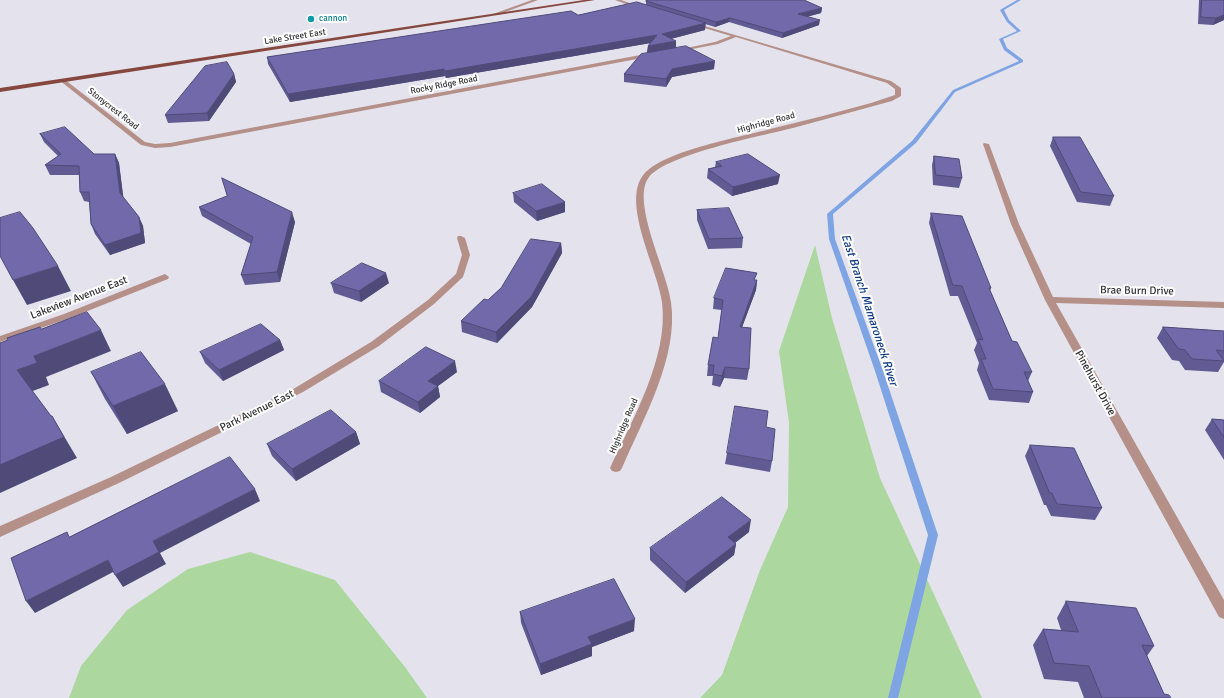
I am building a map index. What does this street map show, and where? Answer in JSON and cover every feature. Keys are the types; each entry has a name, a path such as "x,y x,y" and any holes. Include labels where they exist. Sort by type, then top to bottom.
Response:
{"main road":[{"name":"Lake Street East","path":"0,90 593,0"}],"street":[{"path":"495,14 536,0"},
{"path":"617,0 646,9"},
{"name":"Highridge Road","path":"616,468 658,368 667,337 667,302 641,212 639,192 644,180 651,171 663,164 699,150 890,100 898,96 898,88 889,82 683,20"},
{"path":"672,52 716,43 735,36"},
{"name":"Rocky Ridge Road","path":"154,146 178,144 660,53"},
{"name":"Stonycrest Road","path":"62,80 143,144 154,146"},
{"name":"Pinehurst Drive","path":"986,144 1011,217 1027,255 1050,300 1224,613"},
{"name":"Park Avenue East","path":"0,532 184,447 299,390 375,344 431,302 460,275 466,256 461,238"},
{"name":"Lakeview Avenue East","path":"0,339 67,316 166,278"},
{"name":"Brae Burn Drive","path":"1050,300 1224,305"}],"green space":[{"path":"815,245 832,318 880,478 982,698 700,698 722,675 760,570 788,507 789,423 779,351"},
{"path":"250,552 335,580 405,667 427,698 69,698 81,666 127,610 188,569"}],"building":[{"path":"804,0 822,8 798,14 820,20 783,33 730,18 716,22 646,1"},
{"path":"1202,0 1224,0 1224,15 1216,18 1201,17"},
{"path":"637,2 706,23 662,34 676,41 648,46 657,35 445,71 444,69 288,94 267,57 571,11 578,15"},
{"path":"686,46 715,61 672,69 666,79 624,74 641,54"},
{"path":"227,62 234,74 207,113 165,115 205,66"},
{"path":"65,127 94,154 115,154 120,193 139,217 141,233 105,245 91,224 89,192 80,192 79,166 45,165 61,154 40,134"},
{"path":"1053,137 1080,137 1114,196 1081,192"},
{"path":"748,154 780,175 733,187 708,169 722,166 716,162"},
{"path":"934,156 959,159 962,178 936,175"},
{"path":"222,178 292,212 277,272 241,275 253,237 199,207 227,196"},
{"path":"542,184 565,202 536,211 513,193"},
{"path":"729,208 743,238 709,239 697,210"},
{"path":"20,212 33,228 58,266 13,280 0,256 0,218"},
{"path":"931,213 962,216 991,288 989,288 1012,341 1017,342 1032,372 1024,372 1033,392 993,389 981,359 986,359 978,339 983,340 962,286 953,285"},
{"path":"531,239 561,243 531,297 496,332 461,321 484,299 488,300 501,288"},
{"path":"362,263 386,273 359,291 331,283"},
{"path":"726,268 757,273 754,280 757,280 740,327 751,328 749,369 725,367 722,376 713,374 714,365 708,365 713,337 718,338 723,300 714,298"},
{"path":"87,312 101,330 34,356 37,363 17,370 52,416 64,437 0,465 0,343 8,340 7,338 40,327 41,329"},
{"path":"261,324 280,340 219,370 200,352"},
{"path":"1163,327 1224,331 1224,351 1216,350 1224,361 1192,359 1185,350 1179,349"},
{"path":"426,347 455,361 428,381 438,386 418,402 379,381"},
{"path":"141,352 165,384 113,406 91,372"},
{"path":"735,406 768,411 766,427 775,429 772,461 727,453"},
{"path":"331,410 356,432 292,469 267,444"},
{"path":"1212,419 1224,420 1224,437"},
{"path":"1030,445 1074,448 1102,508 1057,504 1052,493 1050,493"},
{"path":"230,457 255,489 153,541 159,552 115,575 108,560 26,601 11,558 67,532 69,537"},
{"path":"722,497 751,520 728,537 736,544 686,582 650,548"},
{"path":"614,579 635,619 588,637 592,644 540,664 520,612"},
{"path":"1066,601 1136,608 1154,646 1142,645 1164,694 1169,695 1171,698 1102,698 1089,666 1054,663 1043,629 1078,632"}],"waterway":[{"name":"East Branch Mamaroneck River","path":"893,698 933,535 878,368 832,239 830,214 914,142 954,91 1022,61 1005,49 1001,39 1019,31 1008,21 1002,10 1019,0"}],"place":[{"name":"cannon","path":"311,19"}]}
